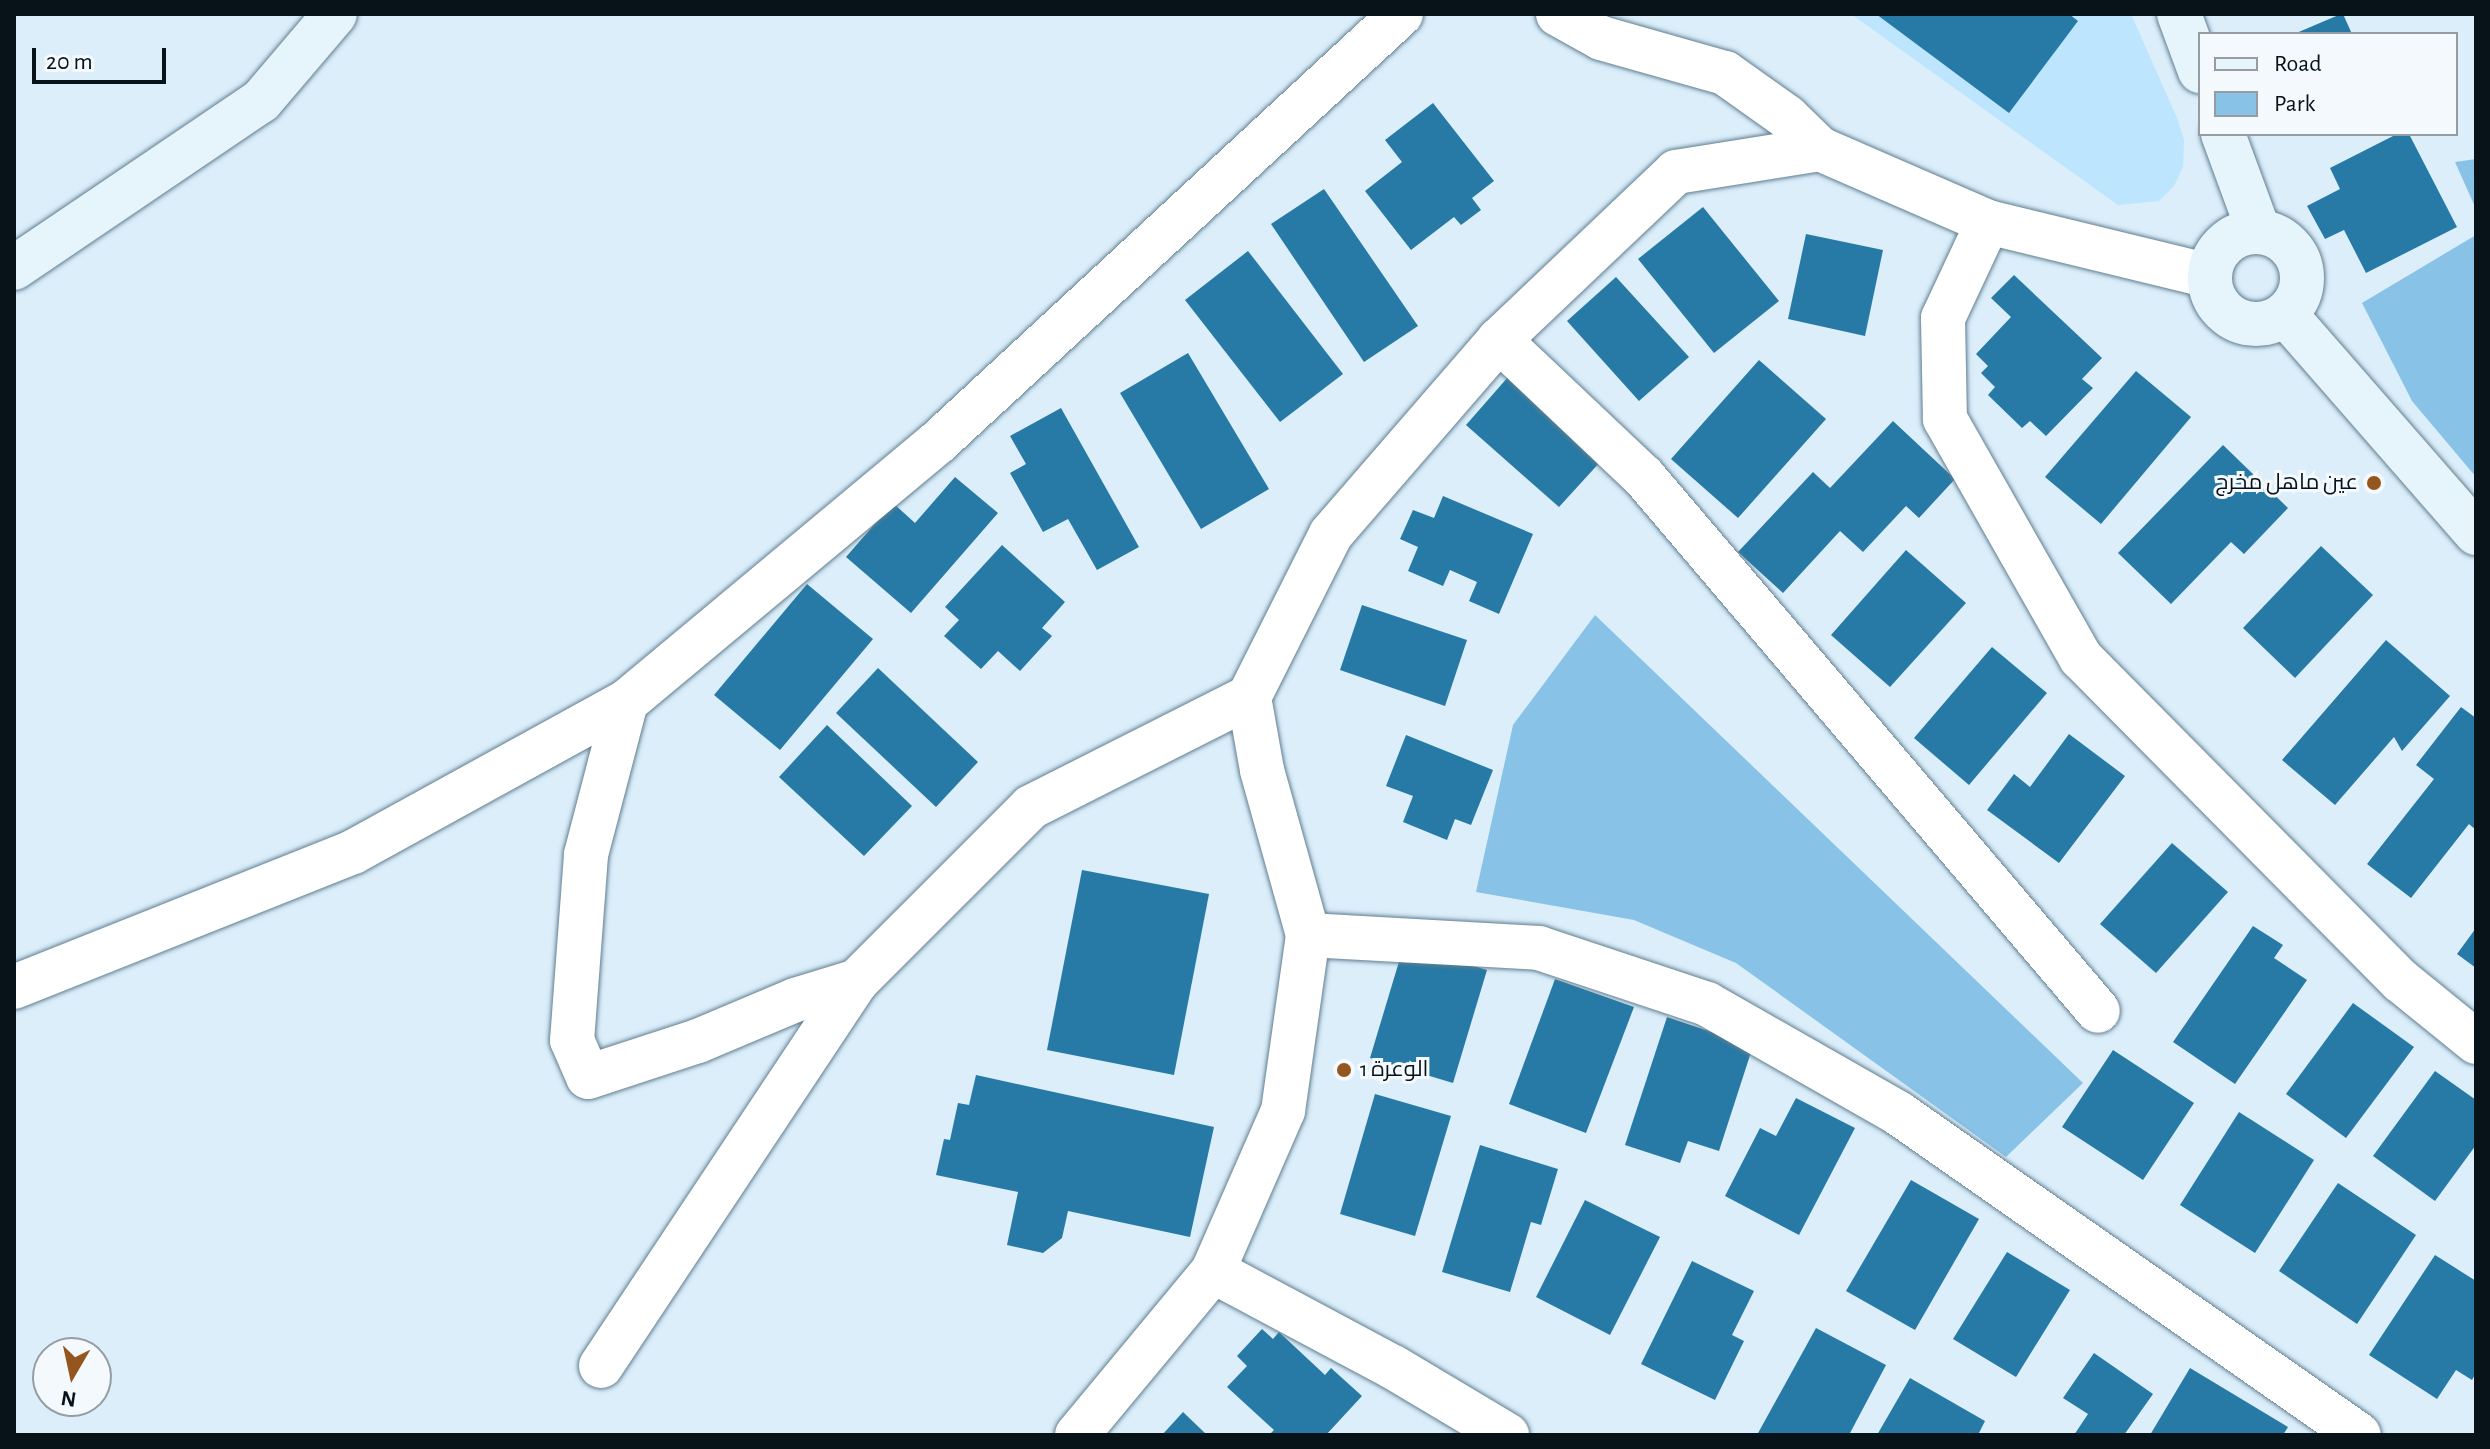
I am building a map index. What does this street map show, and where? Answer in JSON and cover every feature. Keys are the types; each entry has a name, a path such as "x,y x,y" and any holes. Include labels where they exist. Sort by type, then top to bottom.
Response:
{"street":[{"path":"14,268 261,101 335,14"},
{"path":"14,987 353,852 626,702 937,443 1401,14"},
{"path":"1558,14 1601,38 1725,73 1787,117 1820,149 1988,222 2210,276"},
{"path":"2179,14 2198,66"},
{"path":"2224,136 2259,232"},
{"path":"601,1366 857,981 1031,807 1249,697 1331,534 1499,340 1676,172 1820,149"},
{"path":"1988,222 1943,318 1945,419 2081,658 2401,981 2476,1042"},
{"path":"2259,232 2274,236 2297,257 2301,288 2295,303 2285,314 2257,324 2229,315 2211,291 2210,276 2220,249 2231,240 2259,232"},
{"path":"2285,314 2476,533"},
{"path":"1499,340 1643,476 2098,1011"},
{"path":"1077,1435 1213,1271 1283,1111 1308,935 1262,770 1249,697"},
{"path":"626,702 586,855 572,1040 588,1077 698,1041 795,1000 857,981"},
{"path":"1308,935 1539,948 1707,1004 1898,1113 2359,1435"},
{"path":"1213,1271 1393,1367 1507,1435"}],"shaded area":[{"path":"1851,14 2131,14 2184,140 2183,167 2174,186 2159,201 2118,205"}],"green space":[{"path":"2476,159 2476,209 2455,162"},
{"path":"2476,235 2476,477 2412,401 2362,303"},
{"path":"1595,615 2083,1083 2006,1157 1736,963 1634,920 1476,892 1513,725"}],"building":[{"path":"1876,14 2069,14 2078,21 2009,113"},
{"path":"2341,14 2351,32 2299,32"},
{"path":"1433,103 1494,181 1472,198 1481,210 1461,225 1454,217 1411,250 1365,191 1402,162 1385,140"},
{"path":"2393,136 2410,136 2457,227 2366,273 2344,230 2325,239 2307,206 2340,189 2330,168"},
{"path":"1324,189 1418,326 1364,362 1271,224"},
{"path":"1703,207 1779,301 1714,353 1638,259"},
{"path":"1806,234 1883,250 1865,336 1788,319"},
{"path":"1248,251 1343,374 1280,422 1185,300"},
{"path":"2014,275 2102,358 2082,379 2093,388 2046,436 2030,421 2022,428 1988,395 1995,387 1981,373 1988,366 1976,354 2011,317 1991,298"},
{"path":"1616,277 1689,357 1639,401 1567,321"},
{"path":"1188,353 1269,489 1201,529 1120,393"},
{"path":"1759,360 1826,419 1738,518 1671,459"},
{"path":"2136,371 2191,417 2101,524 2045,477"},
{"path":"1508,377 1601,461 1559,507 1466,425"},
{"path":"1061,408 1139,547 1097,570 1068,519 1043,532 1010,473 1026,464 1010,436"},
{"path":"1893,421 1955,479 1919,518 1906,506 1863,552 1840,531 1783,593 1738,552 1813,472 1830,488"},
{"path":"2223,445 2288,508 2244,554 2231,542 2171,604 2118,553"},
{"path":"955,477 998,513 911,613 846,557 893,503 915,523"},
{"path":"1443,496 1533,534 1499,614 1469,601 1477,582 1450,570 1443,586 1408,571 1418,547 1400,539 1413,510 1434,518"},
{"path":"1002,545 1065,602 1042,628 1052,636 1020,671 998,651 981,669 944,636 959,620 945,607"},
{"path":"2321,546 2373,595 2295,678 2243,628"},
{"path":"1906,550 1966,603 1890,687 1831,635"},
{"path":"807,584 873,639 780,750 714,695"},
{"path":"1362,605 1467,640 1445,706 1340,670"},
{"path":"2386,640 2450,696 2402,751 2394,737 2335,805 2282,760"},
{"path":"1992,647 2047,693 1969,785 1914,738"},
{"path":"878,668 978,762 936,807 836,713"},
{"path":"2461,707 2476,718 2476,830 2469,824 2411,898 2367,864 2434,779 2416,765"},
{"path":"827,725 912,806 864,856 779,777"},
{"path":"2069,734 2125,776 2059,863 1987,810 2014,774 2030,787"},
{"path":"1406,735 1493,770 1471,825 1455,819 1447,840 1403,822 1413,796 1386,786"},
{"path":"2172,843 2228,892 2156,973 2100,924"},
{"path":"1082,870 1209,894 1174,1075 1047,1050"},
{"path":"2253,926 2283,945 2274,958 2307,980 2235,1084 2173,1042"},
{"path":"2476,928 2476,968 2457,954"},
{"path":"1404,945 1487,970 1453,1083 1370,1058"},
{"path":"1555,979 1634,1007 1586,1133 1509,1104"},
{"path":"2353,1003 2414,1047 2346,1138 2286,1094"},
{"path":"1667,1017 1753,1046 1719,1151 1688,1141 1680,1163 1625,1145"},
{"path":"2113,1050 2194,1103 2143,1180 2062,1127"},
{"path":"2435,1071 2476,1100 2476,1145 2435,1201 2373,1156"},
{"path":"976,1075 1214,1127 1190,1237 1068,1211 1062,1238 1043,1253 1007,1245 1018,1192 936,1175 944,1139 950,1140 958,1103 969,1105"},
{"path":"1375,1094 1451,1116 1415,1236 1340,1214"},
{"path":"1796,1098 1855,1128 1799,1235 1725,1196 1760,1128 1776,1136"},
{"path":"2239,1112 2314,1160 2255,1253 2180,1205"},
{"path":"1480,1145 1558,1169 1541,1225 1531,1222 1510,1292 1442,1272"},
{"path":"1911,1180 1979,1219 1915,1330 1846,1291"},
{"path":"2338,1183 2416,1235 2357,1324 2279,1271"},
{"path":"1585,1200 1660,1237 1610,1335 1536,1297"},
{"path":"2007,1252 2070,1290 2016,1377 1953,1339"},
{"path":"2435,1255 2476,1281 2476,1373 2472,1380 2456,1370 2437,1399 2369,1355"},
{"path":"1692,1261 1754,1291 1732,1335 1744,1341 1715,1400 1641,1364"},
{"path":"1816,1328 1886,1365 1849,1435 1757,1435"},
{"path":"1262,1329 1273,1339 1279,1332 1325,1375 1331,1368 1362,1396 1326,1435 1269,1435 1274,1430 1227,1387 1247,1366 1237,1356"},
{"path":"2094,1353 2153,1394 2124,1435 2074,1435 2088,1414 2063,1398"},
{"path":"2190,1368 2288,1427 2283,1435 2150,1435"},
{"path":"1910,1378 1985,1421 1978,1435 1877,1435"},
{"path":"1183,1412 1207,1435 1162,1435"}],"place":[{"name":"عين ماهل مخرج","path":"2374,483"},
{"name":"الوعرة 1","path":"1344,1070"}]}
